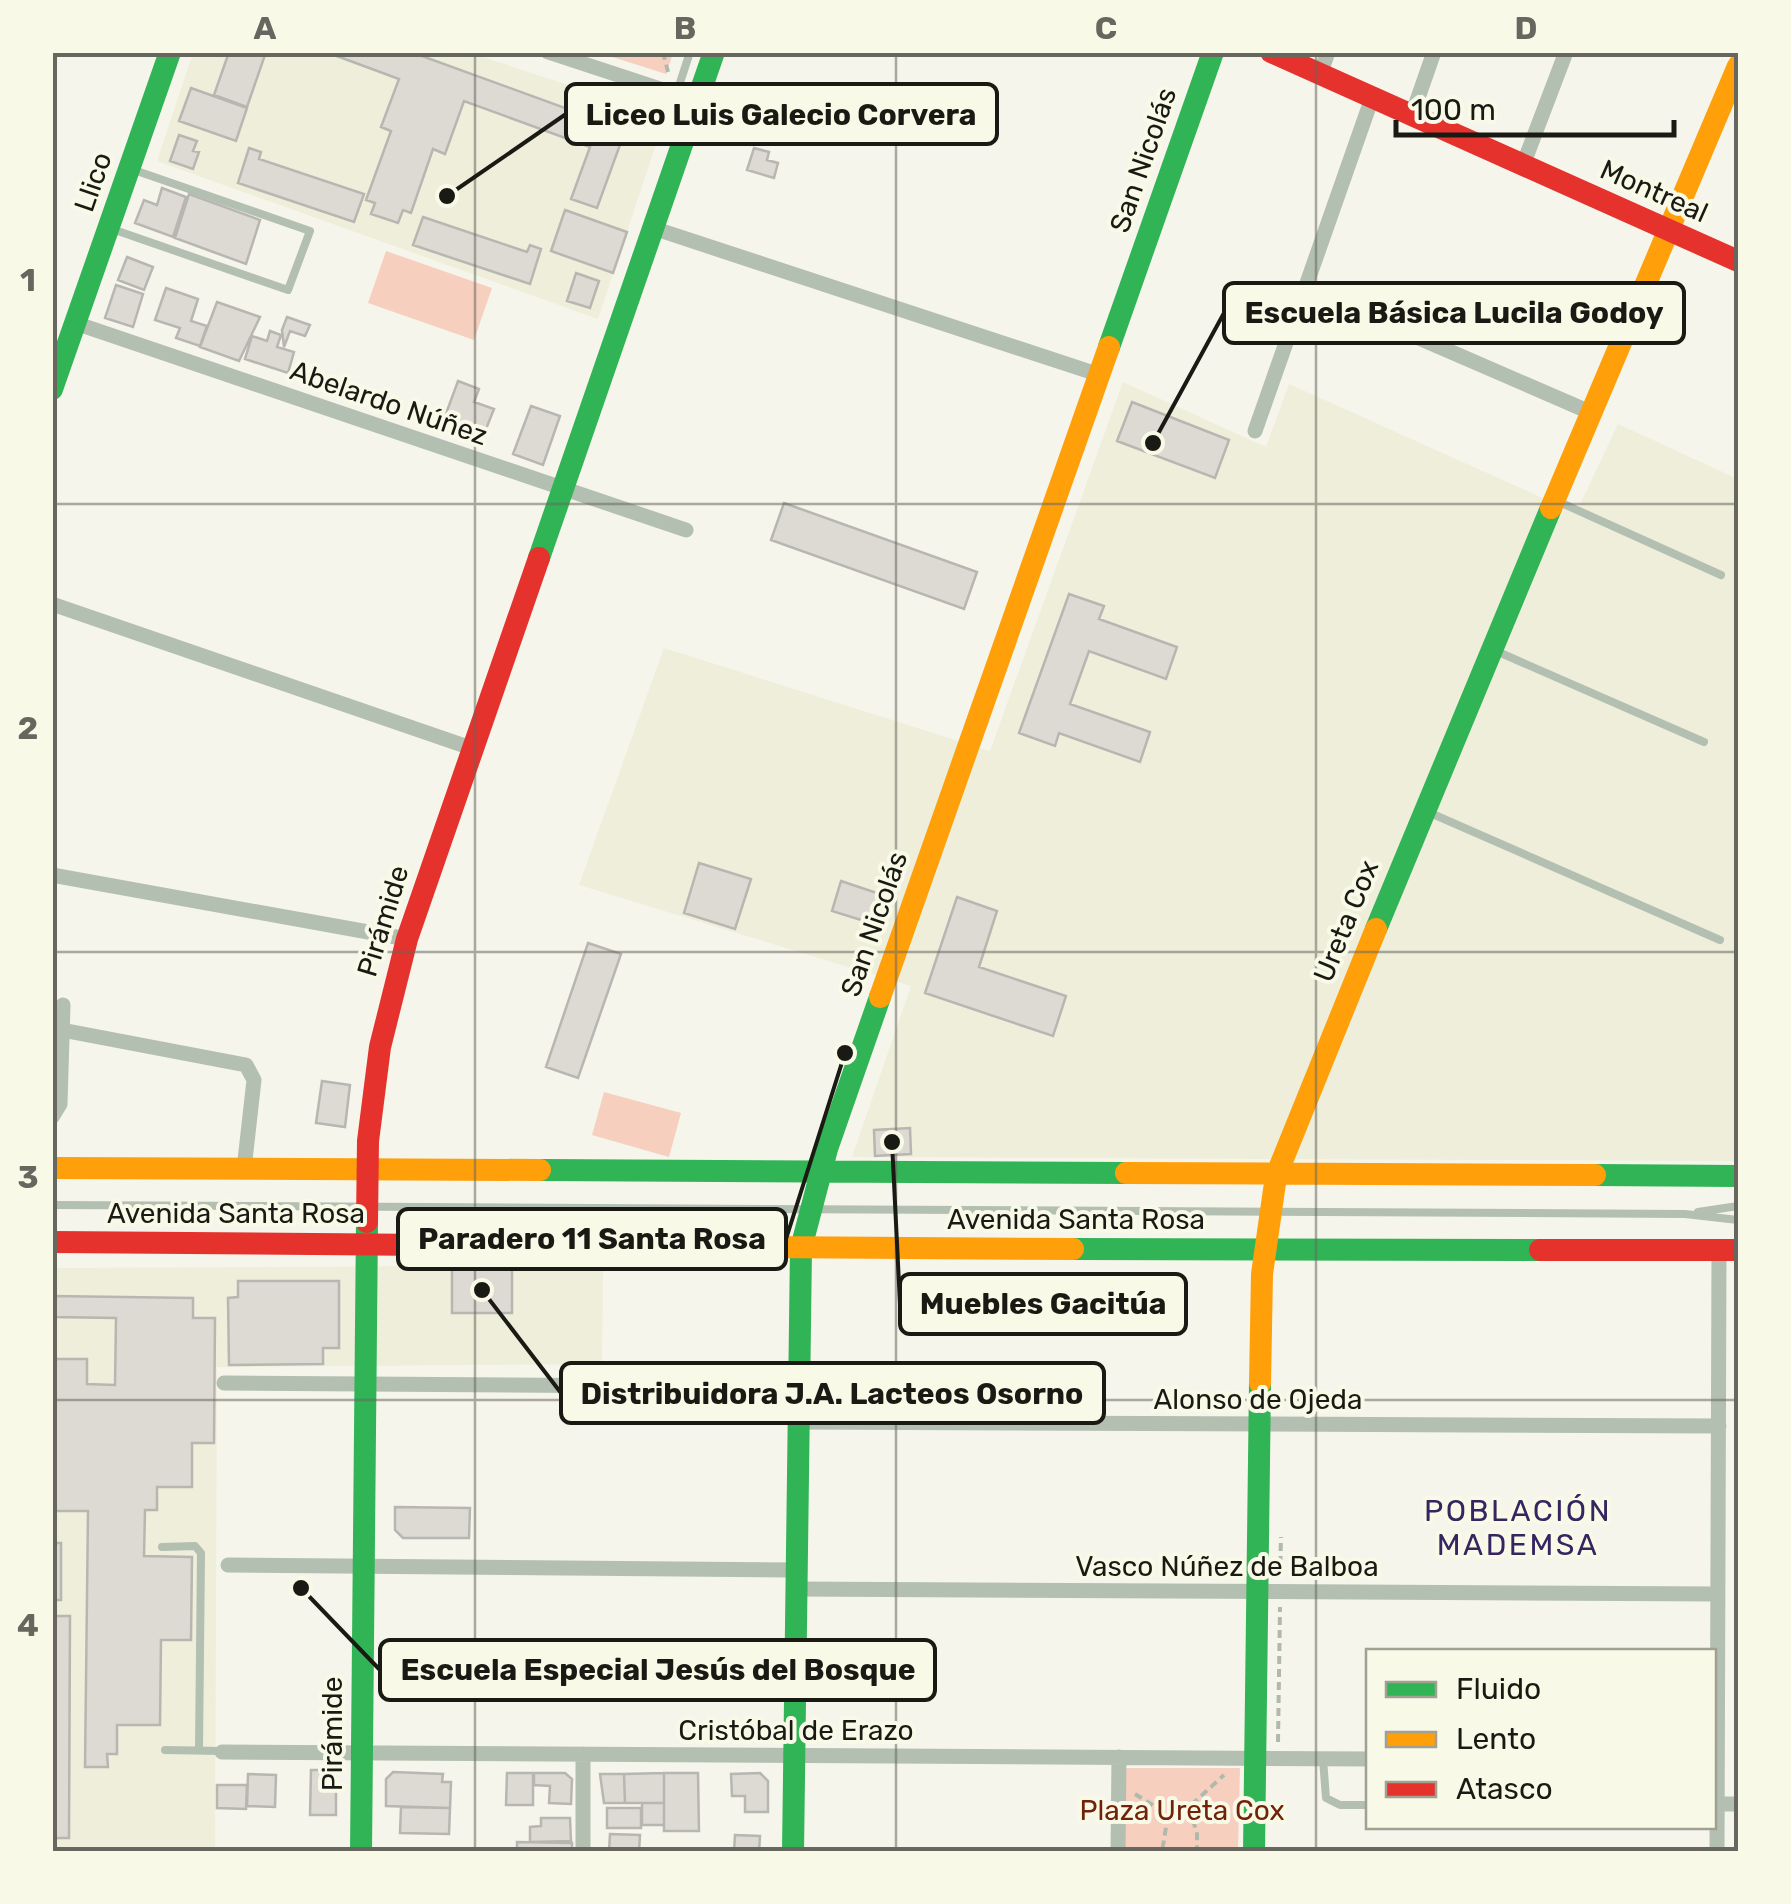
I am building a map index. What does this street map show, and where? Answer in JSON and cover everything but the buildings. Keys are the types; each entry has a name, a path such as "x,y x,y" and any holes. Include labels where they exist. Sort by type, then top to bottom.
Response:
{"street":[{"name":"Llico","path":"52,389 170,52"},
{"path":"548,52 680,93"},
{"name":"Pirámide","path":"361,1852 367,1170 374,1080 407,939 653,228 680,93 714,52"},
{"name":"San Nicolás","path":"794,1852 800,1248 818,1174 1213,52"},
{"name":"Montreal","path":"1271,52 1324,64 1372,98 1738,261"},
{"path":"1412,116 1434,52"},
{"path":"1523,165 1566,52"},
{"name":"Ureta Cox","path":"1254,1852 1263,1250 1276,1176 1424,810 1738,66"},
{"path":"1255,431 1372,98"},
{"path":"653,228 1100,375"},
{"name":"Abelardo Núñez","path":"76,323 686,530"},
{"path":"1396,328 1592,413"},
{"path":"52,604 471,748"},
{"path":"52,875 407,939"},
{"path":"52,1117 60,1104 62,1005"},
{"path":"62,1030 246,1065 254,1080 244,1169"},
{"name":"Avenida Santa Rosa","path":"52,1168 1738,1176"},
{"name":"Avenida Santa Rosa","path":"52,1242 1729,1251"},
{"path":"1716,1705 1718,1426 1729,1251"},
{"path":"224,1383 796,1387"},
{"name":"Alonso de Ojeda","path":"796,1422 1718,1426"},
{"name":"Vasco Núñez de Balboa","path":"228,1565 1257,1591 1718,1594"},
{"name":"Cristóbal de Erazo","path":"222,1752 1366,1759"},
{"path":"583,1852 584,1754"},
{"path":"1118,1852 1119,1757"},
{"path":"1716,1782 1716,1852"},
{"path":"1717,1804 1738,1804"}],"lane":[{"name":"Pirámide","path":"680,93 690,52"},
{"path":"109,228 288,290 310,230 130,168"},
{"path":"1555,500 1721,575"},
{"path":"1492,650 1704,742"},
{"path":"1424,810 1720,940"},
{"path":"52,1205 1685,1214 1738,1220"},
{"path":"1685,1214 1738,1206"},
{"path":"162,1547 195,1546 201,1554 199,1750"},
{"path":"165,1750 222,1752"},
{"path":"1323,1758 1326,1798 1340,1805 1366,1805"}],"path":[{"path":"663,52 680,93"},
{"path":"1118,1784 1168,1815 1162,1852"},
{"path":"1188,1808 1197,1832 1197,1852"}],"shaded area":[{"path":"193,53 471,53 665,117 598,319 157,161"},
{"path":"1123,382 1266,447 1289,384 1576,513 1618,424 1738,479 1738,1161 852,1157 911,986 579,885 664,648 990,751"},
{"path":"603,1267 602,1364 217,1367 215,1851 53,1851 52,1268"}],"green space":[{"path":"673,52 666,74 600,53"},
{"path":"386,251 492,288 474,340 368,303"},
{"path":"604,1092 681,1113 669,1157 592,1135"},
{"name":"Plaza Ureta Cox","path":"1125,1768 1240,1768 1238,1851 1124,1852"}],"traffic: fast":[{"path":"52,389 170,52"},
{"path":"539,558 714,52"},
{"path":"1109,347 1213,52"},
{"path":"1376,929 1551,508"},
{"path":"793,1852 801,1248 827,1149 880,997"},
{"path":"540,1170 1126,1173"},
{"path":"1595,1175 1738,1176"},
{"path":"361,1852 367,1222"},
{"path":"1073,1249 1540,1250"},
{"path":"1254,1852 1260,1383"}],"traffic: slow":[{"path":"1551,508 1738,66"},
{"path":"880,997 1109,347"},
{"path":"1260,1383 1262,1274 1276,1176 1376,929"},
{"path":"52,1168 540,1170"},
{"path":"1126,1173 1595,1175"},
{"path":"432,1245 1073,1249"}],"traffic: jam":[{"path":"1271,52 1738,261"},
{"path":"367,1222 368,1141 380,1047 407,939 539,558"},
{"path":"52,1242 432,1245"},
{"path":"1540,1250 1738,1250"}],"place":[{"name":"Liceo Luis Galecio Corvera","path":"447,196"},
{"name":"Escuela Básica Lucila Godoy","path":"1153,443"},
{"name":"Paradero 11 Santa Rosa","path":"845,1053"},
{"name":"Muebles Gacitúa","path":"892,1142"},
{"name":"Distribuidora J.A. Lacteos Osorno","path":"482,1290"},
{"name":"Escuela Especial Jesús del Bosque","path":"301,1588"}],"district":[{"name":"POBLACIÓN MADEMSA","path":"1518,1528"}]}
